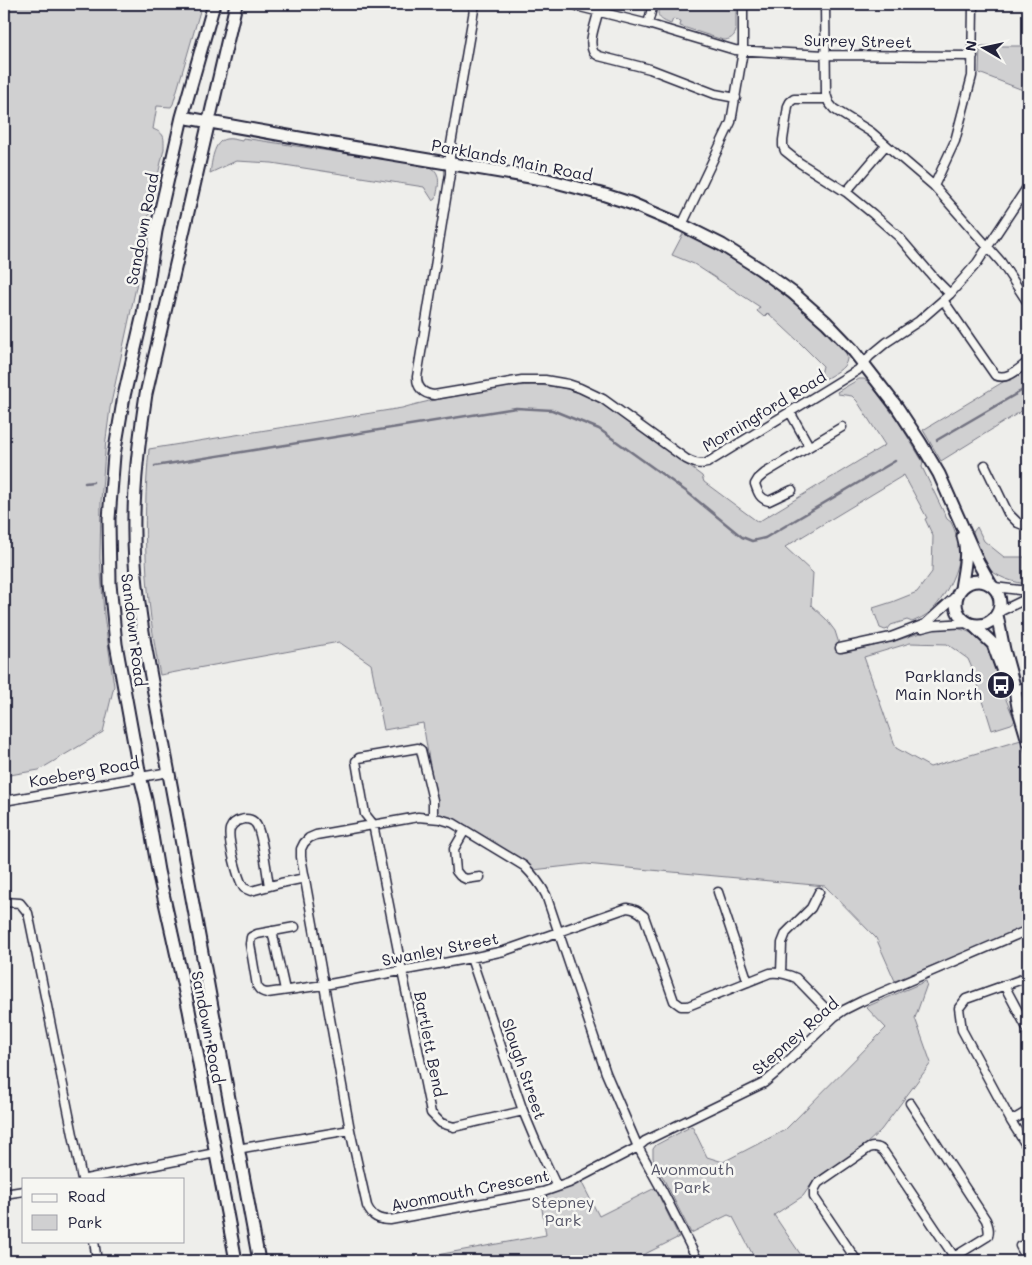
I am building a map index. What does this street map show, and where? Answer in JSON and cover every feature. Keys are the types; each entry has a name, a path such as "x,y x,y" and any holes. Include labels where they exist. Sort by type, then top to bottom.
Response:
{"main road":[{"name":"Sandown Road","path":"214,4 182,117 156,230 142,314 124,396 114,455 109,520 110,584 116,644 140,776 158,871 189,1010 236,1261"},
{"name":"Sandown Road","path":"236,4 146,394 134,488 134,535 139,601 145,644 259,1261"},
{"name":"Parklands Main Road","path":"182,117 548,180 578,187 630,203 682,225 722,246 760,269 793,293 826,322 852,349 898,407 916,435 939,474 978,562 992,586"},
{"name":"Parklands Main Road","path":"952,501 965,540 964,568 959,592"},
{"path":"975,581 986,582 992,586 999,596 1000,606 998,613 993,620 981,626 963,620 957,611 956,600 959,592 969,583 975,581"},
{"path":"998,613 1004,650 1028,741"},
{"path":"971,624 993,644 1010,691 1018,706"}],"street":[{"path":"450,164 450,150 475,4"},
{"name":"Surrey Street","path":"574,4 735,50 825,55 973,56"},
{"path":"648,24 653,4"},
{"path":"682,225 731,122 743,50 743,4"},
{"path":"825,4 827,99 834,109 871,132 934,186 1001,262 1028,303"},
{"path":"934,186 955,141 972,76 973,4"},
{"path":"598,12 592,39 594,53 650,70 715,94 736,98"},
{"path":"827,99 794,99 790,102 783,146 785,151 800,163 846,192 899,237 950,294"},
{"path":"846,192 886,145"},
{"name":"Morningford Road","path":"450,164 450,174 417,376 419,387 426,393 434,395 522,380 545,380 568,384 603,399 686,459 700,464 707,463 858,370 870,356 887,342 919,321 950,294 977,264 1028,186"},
{"path":"943,300 995,375 1006,377 1028,362"},
{"path":"790,412 809,446"},
{"path":"792,490 769,501 764,500 760,496 755,484 765,473 842,427"},
{"path":"985,465 1008,513 1018,523 1028,527"},
{"path":"992,586 1028,591"},
{"path":"906,632 925,624 959,592"},
{"path":"998,613 1028,598"},
{"path":"840,648 934,625 971,624"},
{"path":"1015,690 1028,686"},
{"path":"402,971 373,824 365,814 356,761 359,758 418,748 421,750 433,800 433,818"},
{"name":"Koeberg Road","path":"4,800 169,772"},
{"name":"Avonmouth Crescent","path":"418,816 433,818 453,823 524,866 541,884 606,1073 638,1146 569,1183 543,1192 390,1220 377,1218 369,1210 366,1202 350,1130 301,852 304,843 316,835 418,816"},
{"path":"269,886 259,830 256,823 252,820 242,819 230,827 229,833 235,864 242,886 246,890 251,891 305,878"},
{"path":"465,830 454,849 456,871 466,879 480,877"},
{"path":"718,892 748,982 770,973 781,973 796,978 834,1017"},
{"path":"781,973 782,943 786,933 811,908 819,892"},
{"path":"4,902 20,903 28,913 82,1178"},
{"name":"Swanley Street","path":"272,931 257,934 251,937 250,940 257,986 259,990 268,993 324,985 504,951 627,908 632,908 644,916 676,1003 681,1006 688,1006 748,982"},
{"path":"285,990 272,931 295,927"},
{"name":"Stepney Road","path":"638,1146 764,1083 834,1017 844,1010 1028,930"},
{"name":"Slough Street","path":"472,958 524,1111 557,1187"},
{"name":"Bartlett Bend","path":"402,971 429,1109 434,1117 441,1123 458,1126 524,1111"},
{"path":"1028,977 966,998 958,1008 962,1030 1011,1121 1028,1148"},
{"path":"1004,985 1028,1030"},
{"path":"857,1261 814,1197 814,1190 818,1183 869,1148 874,1147 884,1152 956,1259 988,1236 989,1227 986,1220 910,1103"},
{"path":"1011,1121 1028,1111"},
{"path":"238,1149 350,1130"},
{"path":"638,1146 698,1261"},
{"path":"91,1178 215,1153"},
{"path":"4,1194 22,1191"},
{"path":"94,1242 96,1261"},
{"path":"1020,1246 1028,1261"}],"green space":[{"path":"4,4 202,4 173,104 171,107 157,106 153,129 160,132 163,136 164,149 147,223 136,287 110,408 101,502 100,558 104,615 114,686 103,732 39,770 4,776"},
{"path":"660,4 736,4 736,31 731,38 723,40 680,26 681,21 673,19 671,24 664,21 658,15"},
{"path":"980,46 1028,46 1028,92 979,73"},
{"path":"243,138 429,166 438,176 436,199 433,201 424,187 272,163 236,161 210,173 218,144 226,139 242,141"},
{"path":"684,232 742,265 779,291 814,320 846,352 847,359 844,366 825,379 821,374 823,366 768,313 764,317 757,311 760,307 694,264 672,255"},
{"path":"1028,367 1028,407 941,461 923,430"},
{"path":"859,379 869,382 898,421 923,462 922,467 947,519 951,522 958,541 959,556 950,583 941,600 926,615 912,622 907,620 891,625 885,630 880,628 873,608 917,592 932,572 933,536 925,519 927,518 904,475 785,547 813,573 811,605 826,619 835,631 842,653 941,628 964,630 976,636 987,645 993,659 998,687 1002,697 1005,697 1015,721 992,730 975,675 968,659 947,644 910,643 864,657 896,748 930,767 1021,740 1028,762 1028,926 895,981 876,938 825,886 585,864 533,870 518,857 457,820 438,814 423,723 384,730 371,664 339,642 160,675 151,619 146,563 145,535 149,449 402,408 438,399 503,388 532,385 546,386 575,391 607,407 702,476 704,482 758,522 885,445 857,401 852,396 838,394 837,392"},
{"path":"977,527 984,541 1004,557 1028,557 1028,584 1005,579 994,573 986,565 973,532"},
{"name":"Avonmouth Park","path":"926,981 927,984 915,1018 931,1063 881,1130 862,1148 815,1179 803,1196 774,1215 805,1261 756,1261 733,1217 728,1215 691,1233 653,1158 653,1149 656,1145 692,1126 707,1157 723,1162 785,1130 886,1028 866,1007"},
{"name":"Stepney Park","path":"581,1181 599,1216 655,1188 679,1237 631,1261 404,1261 546,1235 540,1196 559,1191"}],"waterway":[{"path":"937,440 1028,387"},
{"path":"155,466 516,408 552,410 599,429 687,492 742,537 752,541 765,538 895,461"},
{"path":"85,483 93,482"}],"place":[{"name":"Parklands Main North","path":"1001,685"}]}
